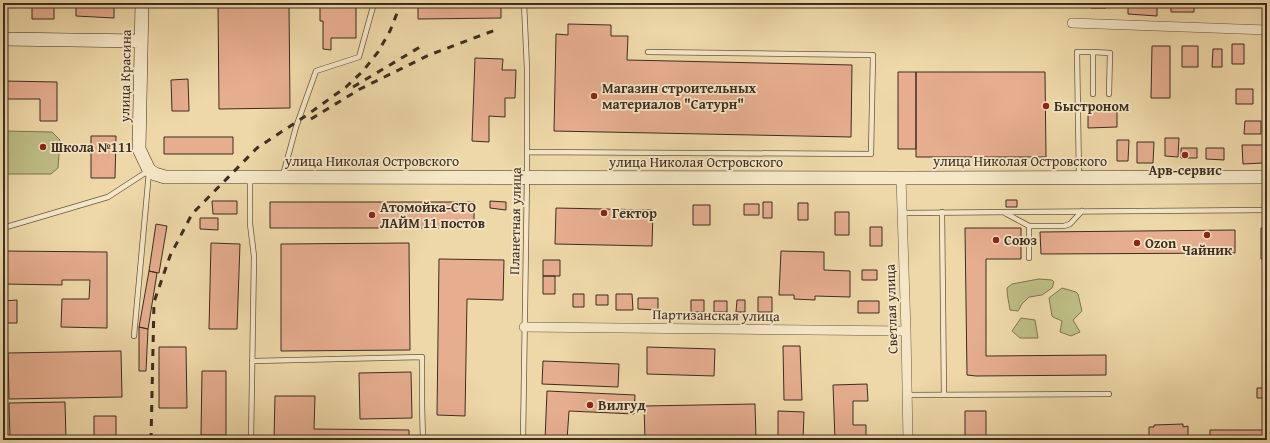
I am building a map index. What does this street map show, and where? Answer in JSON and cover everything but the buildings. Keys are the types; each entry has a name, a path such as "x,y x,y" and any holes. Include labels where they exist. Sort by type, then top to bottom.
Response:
{"street":[{"name":"улица Красина","path":"142,3 139,149 149,170"},
{"path":"1072,23 1267,30"},
{"path":"3,39 141,41"},
{"name":"улица Николая Островского","path":"149,170 155,174 165,177 1267,177"},
{"name":"Светлая улица","path":"902,178 908,440"},
{"name":"Партизанская улица","path":"524,327 906,331"}],"lane":[{"path":"282,177 296,127 316,71 359,57 374,3"},
{"name":"Планетная улица","path":"522,440 527,177 524,3"},
{"path":"527,152 871,154 873,55 648,52"},
{"path":"1079,177 1077,52 1110,53 1109,94"},
{"path":"1093,52 1093,94"},
{"path":"3,228 108,197 149,170"},
{"path":"134,336 149,170"},
{"path":"250,177 250,224 254,256 251,440"},
{"path":"903,213 1267,210"},
{"path":"1003,212 1029,226 1067,226 1082,211"},
{"path":"942,212 944,395"},
{"path":"1029,226 1029,258"},
{"path":"252,361 422,357 423,440"},
{"path":"907,395 1109,394"}],"green space":[{"path":"3,131 52,132 60,140 58,168 51,174 3,174"},
{"path":"1039,279 1052,280 1054,282 1052,288 1042,295 1029,297 1018,311 1010,310 1007,288 1012,284"},
{"path":"1062,288 1078,294 1082,311 1073,320 1080,332 1071,336 1060,332 1062,321 1052,316 1049,298"},
{"path":"1021,318 1035,320 1038,338 1020,338 1012,331"}],"railway":[{"path":"151,440 154,302 170,256 192,214 257,148 346,87 363,71 378,52 390,31 401,3"},
{"path":"311,119 360,89 429,55 498,29"},
{"path":"353,87 420,47"}],"place":[{"name":"Магазин строительных материалов \"Сатурн\"","path":"594,96"},
{"name":"Быстроном","path":"1046,106"},
{"name":"Школа №111","path":"43,147"},
{"name":"Арв-сервис","path":"1185,155"},
{"name":"Гектор","path":"604,213"},
{"name":"Атомойка-СТО ЛАЙМ 11 постов","path":"372,215"},
{"name":"Чайник","path":"1207,235"},
{"name":"Союз","path":"996,240"},
{"name":"Ozon","path":"1137,243"},
{"name":"Вилгуд","path":"590,405"}]}
